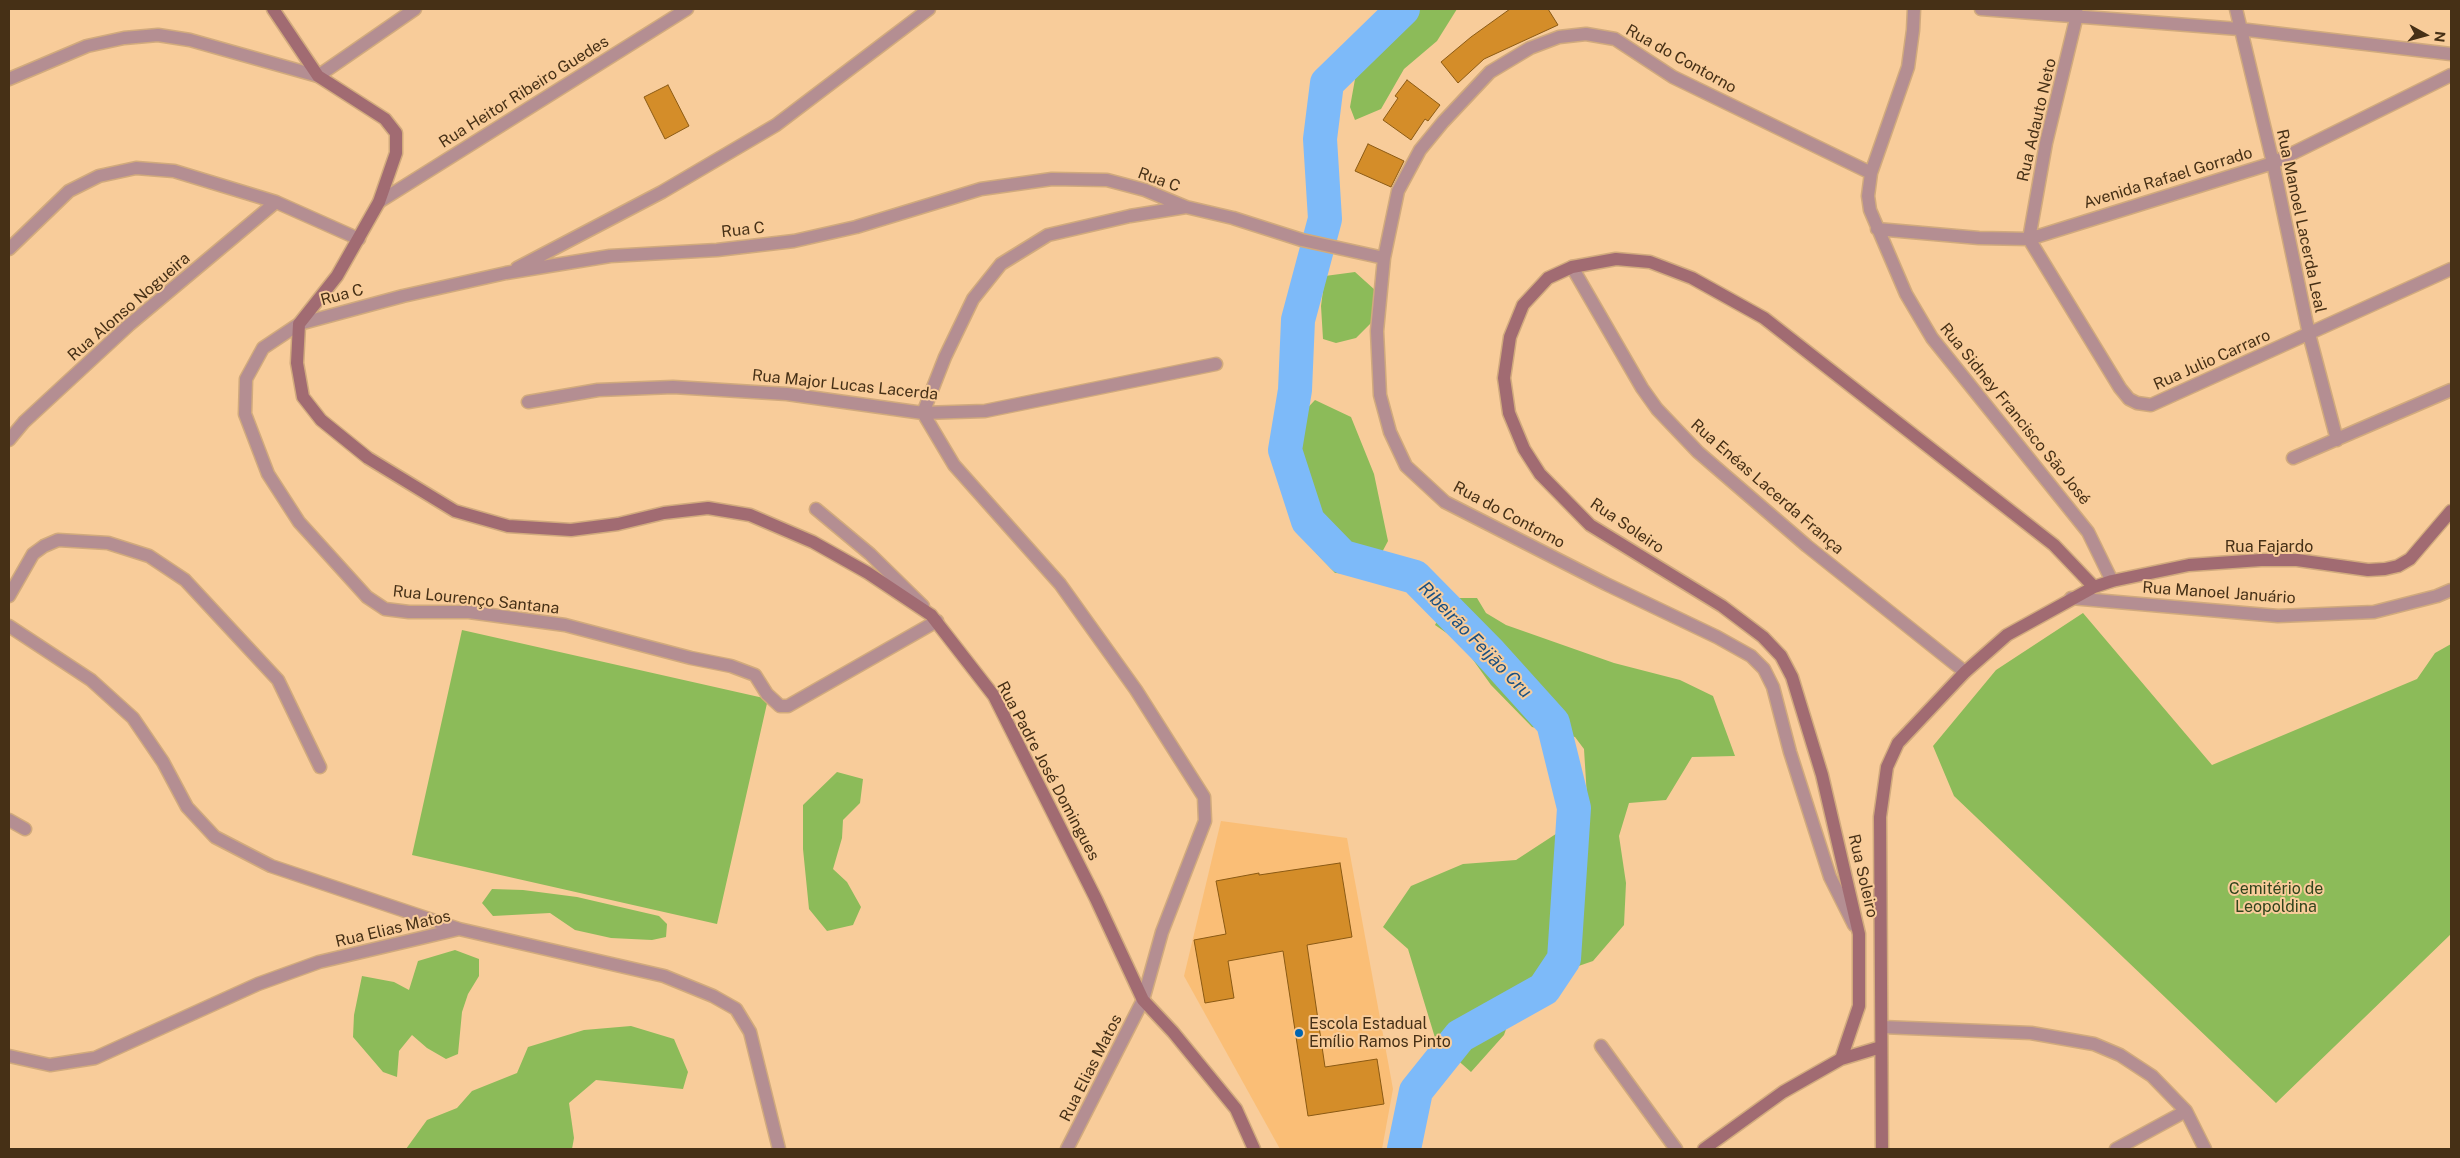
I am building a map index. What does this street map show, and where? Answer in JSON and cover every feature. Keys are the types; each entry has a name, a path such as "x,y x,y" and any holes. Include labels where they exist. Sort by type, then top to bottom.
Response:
{"street":[{"path":"273,9 318,76"},
{"path":"318,76 415,9"},
{"name":"Rua Heitor Ribeiro Guedes","path":"379,202 687,9"},
{"path":"506,274 662,192 776,125 930,9"},
{"name":"Rua Sidney Francisco São José","path":"1914,9 1914,30 1908,67 1871,173 1868,196 1870,210 1906,294 1932,338 2088,532 2112,581"},
{"path":"1981,9 2077,12 2451,54"},
{"name":"Rua Manoel Lacerda Leal","path":"2236,9 2239,29 2273,162 2309,334 2337,440"},
{"name":"Rua Adauto Neto","path":"2028,239 2046,144 2077,12"},
{"path":"9,79 87,46 124,38 158,34 190,40 318,76 386,119 396,133 396,153 379,202 337,276 298,324"},
{"name":"Rua do Contorno","path":"1859,934 1830,877 1790,752 1774,688 1764,669 1751,656 1717,637 1606,584 1445,502 1406,466 1390,432 1380,395 1377,330 1384,258 1398,191 1420,150 1490,72 1530,48 1559,37 1586,34 1614,40 1673,77 1871,173"},
{"name":"Avenida Rafael Gorrado","path":"1877,230 1979,238 2028,239 2273,162 2451,75"},
{"path":"9,249 69,191 98,176 136,168 174,172 276,202 359,239"},
{"name":"Rua C","path":"298,324 402,296 506,274 610,256 717,250 794,241 856,227 981,189 1052,179 1107,180 1145,190 1186,207"},
{"name":"Rua Alonso Nogueira","path":"9,440 24,422 129,325 276,202"},
{"path":"923,413 945,357 973,299 1000,264 1048,235 1130,216 1186,207 1233,218 1302,240 1384,258"},
{"name":"Rua Julio Carraro","path":"2028,239 2120,388 2129,398 2137,403 2152,404 2165,400 2451,269"},
{"name":"Rua Soleiro","path":"1841,1059 1859,1006 1859,934 1822,775 1792,677 1781,656 1763,637 1722,606 1590,525 1540,474 1524,449 1510,413 1504,378 1510,337 1523,304 1548,278 1572,267 1616,259 1650,262 1692,278 1764,318 2054,545 2094,587"},
{"name":"Rua Enéas Lacerda França","path":"1572,267 1642,388 1657,409 1698,452 1807,546 1965,672"},
{"name":"Rua Lourenço Santana","path":"298,324 263,348 246,379 245,414 268,474 299,522 367,597 385,608 410,612 469,612 565,625 691,658 731,666 755,675 767,694 780,706 788,706 934,618"},
{"name":"Rua Padre José Domingues","path":"298,324 296,363 303,397 320,420 368,458 455,511 508,526 571,530 618,524 664,513 708,508 750,515 813,542 868,573 934,618 994,696 1096,899 1143,1000 1173,1032 1236,1109 1254,1149"},
{"name":"Rua Major Lucas Lacerda","path":"528,402 598,390 673,387 787,394 923,413 985,411 1216,364"},
{"path":"2292,458 2451,390"},
{"name":"Rua Elias Matos","path":"923,413 954,465 1060,584 1136,690 1204,797 1206,808 1204,821 1162,932 1143,1000 1067,1149"},
{"path":"816,510 870,554 934,618"},
{"name":"Rua Fajardo","path":"1882,1149 1880,817 1887,767 1898,743 1965,672 2007,635 2094,587 2112,581 2189,565 2261,560 2297,560 2368,570 2386,569 2398,566 2410,558 2451,511"},
{"path":"9,596 33,554 44,546 58,540 108,543 149,556 185,580 278,680 320,767"},
{"name":"Rua Manoel Januário","path":"2071,598 2278,616 2374,612 2437,596 2451,590"},
{"path":"9,626 92,680 133,718 163,762 188,807 215,837 271,866 459,929"},
{"path":"9,820 25,829"},
{"name":"Rua Elias Matos","path":"9,1056 50,1065 95,1058 258,984 319,962 459,929 664,976 712,996 736,1009 750,1032 779,1149"},
{"path":"1882,1027 2031,1033 2094,1044 2120,1055 2152,1076 2186,1111 2205,1149"},
{"path":"1601,1046 1676,1149"},
{"path":"1704,1149 1783,1092 1841,1059 1881,1046"},
{"path":"2116,1149 2186,1111"}],"shaded area":[{"name":"Escola Estadual Emílio Ramos Pinto","path":"1221,821 1347,838 1393,1089 1382,1149 1280,1149 1184,976"}],"green space":[{"path":"1417,9 1457,9 1437,41 1404,69 1381,109 1355,120 1350,107 1357,68"},
{"path":"1355,272 1375,290 1371,323 1356,338 1336,343 1323,339 1321,306 1325,276"},
{"path":"1315,400 1351,417 1374,474 1388,541 1370,575 1335,573 1316,553 1312,508 1303,471 1299,441 1300,416"},
{"path":"1449,598 1477,598 1486,613 1506,625 1614,663 1680,680 1713,696 1735,756 1692,757 1666,800 1629,803 1619,836 1626,883 1624,925 1593,961 1521,986 1504,1035 1471,1072 1436,1041 1408,949 1383,927 1411,886 1463,864 1516,860 1588,813 1584,749 1575,737 1532,727 1491,685 1461,643 1435,625"},
{"name":"Cemitério de Leopoldina","path":"2083,613 2212,765 2417,679 2435,653 2451,644 2451,934 2276,1103 1954,796 1933,746 1996,670"},
{"path":"462,630 768,699 717,924 412,855"},
{"path":"837,772 863,779 860,803 843,820 842,838 833,869 847,882 861,907 853,925 827,931 809,909 803,849 803,805"},
{"path":"492,889 523,890 577,897 659,916 667,924 666,937 652,940 611,938 575,930 550,913 493,916 482,903"},
{"path":"455,950 479,959 479,976 468,994 462,1012 458,1054 446,1059 427,1048 412,1035 399,1051 397,1077 383,1072 353,1037 354,1015 362,976 394,982 409,990 418,961"},
{"path":"631,1026 674,1039 688,1072 683,1089 596,1080 569,1103 574,1138 572,1149 406,1149 427,1120 457,1108 472,1091 517,1073 528,1047 584,1030"}],"building":[{"path":"1510,9 1548,9 1558,25 1484,59 1458,83 1441,62 1471,37"},
{"path":"1407,80 1440,105 1428,121 1425,119 1411,140 1383,120 1398,98 1395,96"},
{"path":"668,85 689,126 665,139 644,97"},
{"path":"1368,144 1404,161 1391,187 1355,171"},
{"path":"1340,863 1352,937 1307,945 1325,1067 1377,1059 1384,1104 1308,1116 1283,951 1228,961 1234,998 1205,1003 1194,940 1226,934 1216,881 1259,873 1259,875"}],"waterway":[{"name":"Ribeirão Feijão Cru","path":"1403,9 1327,83 1320,139 1325,219 1298,320 1295,390 1285,450 1308,521 1343,557 1415,577 1489,652 1553,723 1574,808 1564,959 1544,989 1460,1036 1416,1091 1404,1149"}],"place":[{"name":"Escola Estadual Emílio Ramos Pinto","path":"1299,1033"}]}
